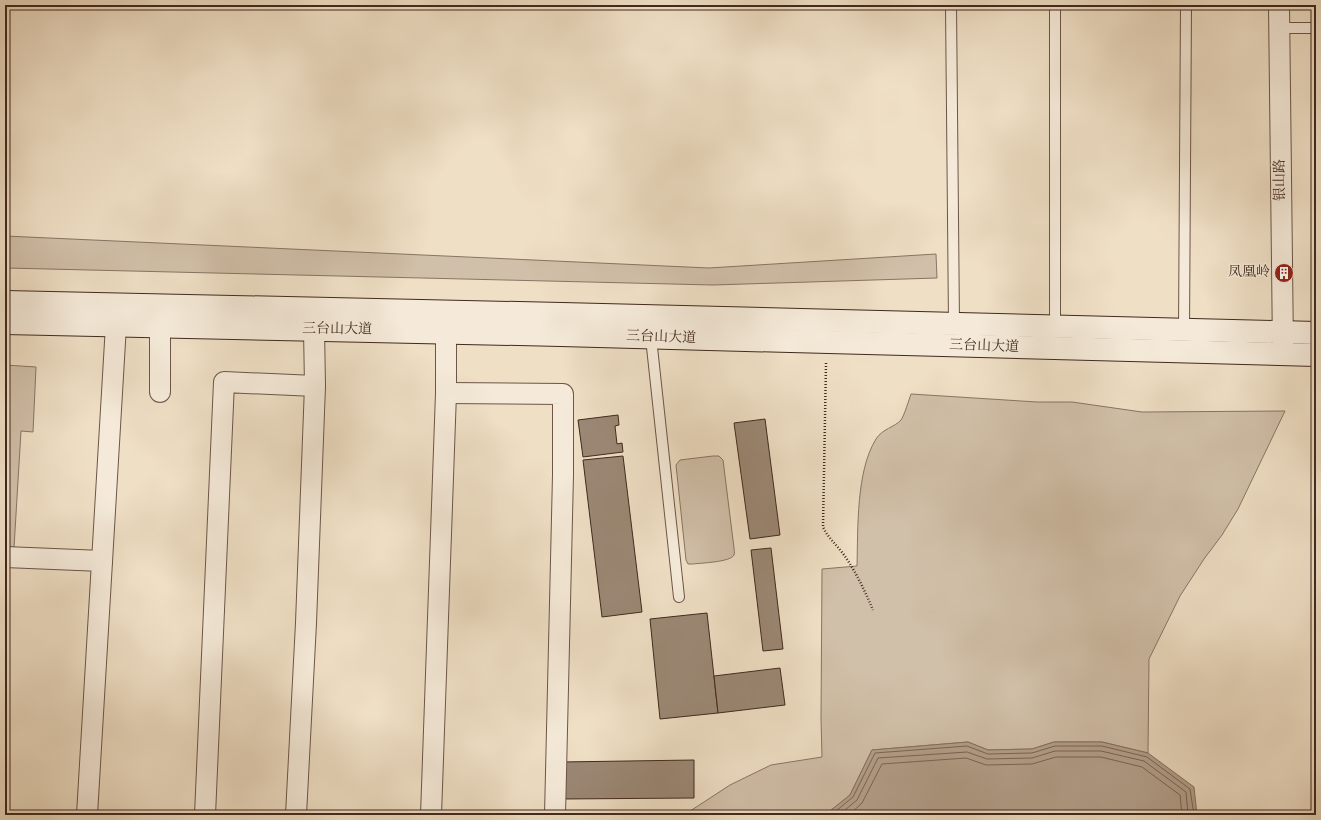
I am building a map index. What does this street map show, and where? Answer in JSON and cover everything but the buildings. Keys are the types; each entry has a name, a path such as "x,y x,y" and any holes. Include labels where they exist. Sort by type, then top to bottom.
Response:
{"main road":[{"name":"三台山大道","path":"5,302 1316,332"},
{"name":"三台山大道","path":"5,323 1316,355"}],"street":[{"name":"银山路","path":"1279,5 1283,355"},
{"path":"87,815 116,325"},
{"path":"160,326 160,392"},
{"path":"296,815 306,623 315,386 314,330"},
{"path":"431,815 446,393 446,333"},
{"path":"205,815 224,382 315,386"},
{"path":"446,393 563,394 563,475 555,815"},
{"path":"5,557 102,561"}],"lane":[{"path":"951,5 954,324"},
{"path":"1055,327 1056,5"},
{"path":"1184,330 1186,5"},
{"path":"1279,28 1316,28"},
{"path":"651,338 679,597"}],"path":[{"path":"826,342 823,527 827,535 844,554 860,581 873,610"}],"shaded area":[{"path":"5,236 709,268 936,254 937,278 713,285 6,268"},
{"path":"5,365 36,367 33,432 21,431 14,548 5,547"},
{"path":"911,394 1037,402 1072,402 1142,412 1285,411 1238,509 1180,596 1149,659 1148,753 1102,742 1054,742 1032,749 988,750 968,742 872,750 850,795 825,815 684,815 730,785 771,765 822,757 822,569 857,566 859,501 861,483 869,452 876,439 882,433 901,420"},
{"path":"719,456 723,460 734,554 732,557 722,561 688,564 686,560 676,465 680,460"}],"water":[{"path":"968,742 988,750 1032,749 1054,742 1102,742 1148,753 1194,787 1197,815 825,815 850,795 872,750"}],"place":[{"name":"凤凰岭","path":"1284,273"}]}
